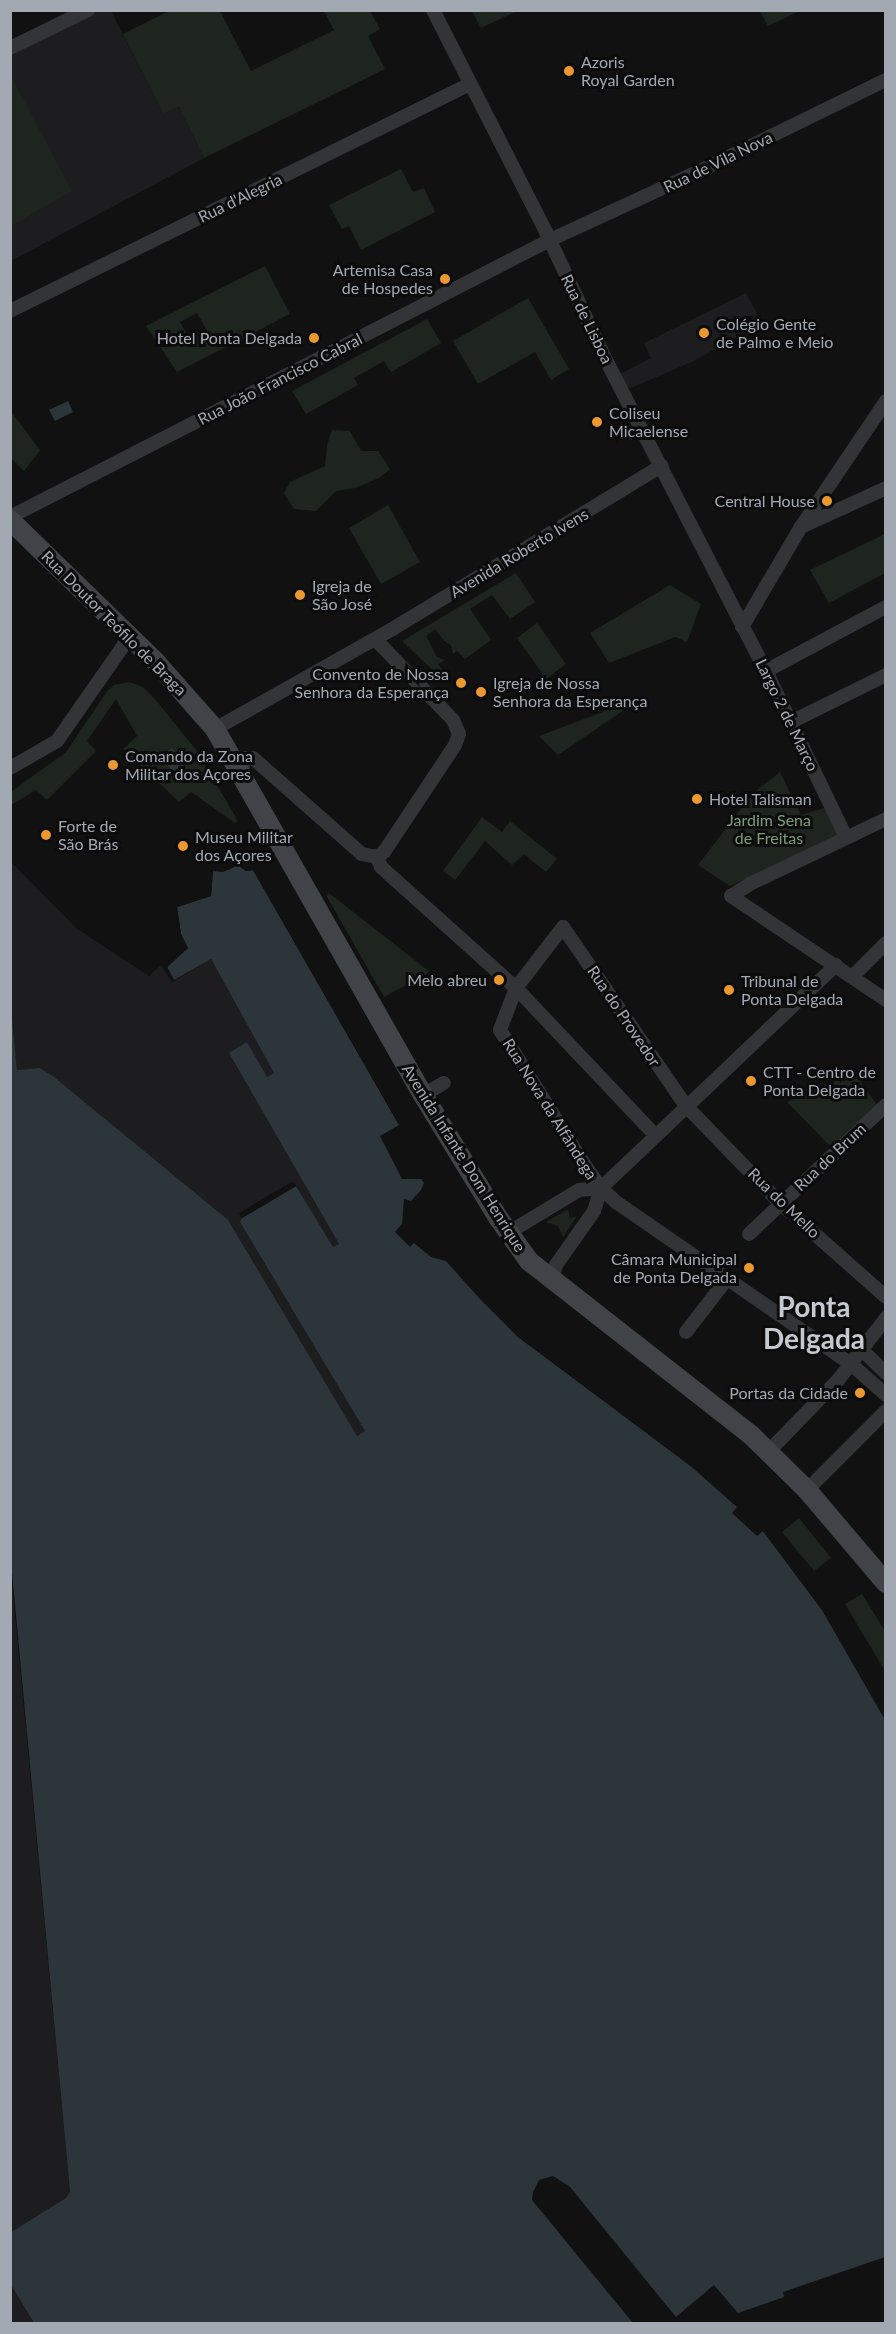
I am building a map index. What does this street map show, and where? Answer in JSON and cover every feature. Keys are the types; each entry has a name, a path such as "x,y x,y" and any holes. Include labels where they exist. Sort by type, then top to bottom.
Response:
{"main road":[{"name":"Rua Doutor Teófilo de Braga","path":"10,518 174,681 215,729"},
{"name":"Avenida Infante Dom Henrique","path":"215,729 242,772 423,1095 508,1233 529,1261 769,1451 807,1490 885,1583"}],"street":[{"path":"10,48 88,10"},
{"name":"Rua de Lisboa","path":"433,10 550,240 607,362 742,627"},
{"name":"Rua de Vila Nova","path":"550,240 706,168 885,80"},
{"name":"Rua d'Alegria","path":"10,311 470,84"},
{"name":"Rua João Francisco Cabral","path":"10,518 550,240"},
{"path":"742,627 801,527 885,401"},
{"name":"Avenida Roberto Ivens","path":"215,729 375,639 662,466"},
{"path":"801,527 885,488"},
{"path":"766,671 885,607"},
{"name":"Largo 2 de Março","path":"742,627 766,671 846,837"},
{"path":"10,768 57,741 130,636"},
{"path":"375,639 453,720 459,734 456,745 390,843 377,857"},
{"path":"791,722 885,675"},
{"path":"242,772 244,758 253,758 363,854 377,857"},
{"path":"885,819 750,884 731,896 853,976 885,1000"},
{"path":"377,857 381,867 516,988 655,1135"},
{"name":"Rua do Provedor","path":"516,988 563,927 686,1106"},
{"path":"853,976 885,943"},
{"path":"552,1279 556,1264 594,1211 601,1188 836,965"},
{"name":"Rua Nova da Alfândega","path":"516,988 500,1029 601,1188"},
{"path":"423,1095 444,1083"},
{"name":"Rua do Brum","path":"749,1234 885,1105"},
{"name":"Rua do Mello","path":"686,1106 781,1204 885,1297"},
{"path":"508,1233 579,1190 601,1188 727,1279 851,1364 885,1395"},
{"path":"686,1332 727,1279"},
{"path":"769,1451 851,1364 885,1318"},
{"path":"861,1350 885,1373"},
{"path":"807,1490 885,1411"}],"shaded area":[{"path":"92,11 111,11 163,114 179,107 204,158 11,261 10,51"},
{"name":"Colégio Gente de Palmo e Meio","path":"746,293 762,323 692,362 626,390 618,375 651,358 644,343"},
{"path":"68,401 73,412 55,421 49,410"},
{"path":"172,748 186,763 175,773 161,758"},
{"path":"10,861 76,928 149,976 161,965 172,982 211,959 274,1073 267,1077 229,1053 339,1244 333,1248 293,1181 239,1213 243,1220 240,1222 365,1431 357,1436 53,1079 40,1068 17,1070 10,1010"},
{"path":"238,865 246,871 253,870 399,1125 380,1136 402,1179 421,1179 424,1183 411,1201 404,1199 402,1224 395,1232 410,1247 414,1243 431,1257 446,1261 518,1337 701,1474 737,1507 732,1513 757,1536 763,1531 822,1610 886,1720 885,2257 783,2292 784,2297 738,2313 714,2285 676,2317 570,2187 553,2176 539,2180 532,2200 633,2323 34,2323 11,2285 11,2232 66,2198 70,2192 11,1562 11,1010 17,1070 40,1068 54,1077 228,1220 357,1436 365,1431 240,1222 242,1218 296,1186 333,1247 339,1244 229,1053 247,1042 267,1077 274,1073 211,959 174,980 167,967 188,948 181,934 177,907 211,896 213,871 228,870"},
{"path":"10,1562 70,2192 66,2198 11,2232"},
{"path":"11,2285 34,2323 11,2323"}],"green space":[{"path":"169,11 220,11 251,71 334,30 324,11 370,11 380,29 368,36 385,69 204,158 179,107 163,114 123,34"},
{"path":"472,11 517,11 481,28"},
{"path":"760,11 800,11 768,26"},
{"path":"10,76 72,191 11,226"},
{"path":"401,169 413,192 424,188 435,212 361,250 349,226 342,229 329,205"},
{"path":"265,266 290,314 177,372 146,326","holes":["197,313 207,330 190,340 180,322"]},
{"path":"528,298 569,369 551,380 535,352 478,384 453,341"},
{"path":"427,319 441,343 391,372 384,361 354,378 358,385 306,414 292,391"},
{"path":"10,410 40,450 24,471 11,458"},
{"path":"332,430 350,431 361,451 378,451 390,469 379,478 355,488 336,491 316,511 294,509 284,493 290,482 325,466 327,445"},
{"path":"388,505 420,562 381,584 349,528"},
{"path":"885,534 885,573 829,603 810,570"},
{"path":"516,573 535,602 510,619 492,595 470,609 491,640 465,659 457,651 453,654 451,645 444,641 435,629 426,636 437,657 445,660 438,664 445,673 440,677 402,641"},
{"path":"670,585 701,604 687,642 675,637 609,663 590,633"},
{"path":"537,623 566,664 546,679 517,638"},
{"path":"129,682 143,687 155,699 197,751 238,821 235,823 191,792 179,802 123,749 137,736 116,699 87,741 96,751 47,800 36,790 11,805 11,792 66,752 108,690 114,685"},
{"path":"624,699 630,706 558,755 539,736 603,712"},
{"name":"Jardim Sena de Freitas","path":"780,772 801,815 827,807 840,836 730,886 698,865 752,794"},
{"path":"482,817 502,832 510,821 557,859 546,872 524,854 512,865 485,841 455,880 443,871"},
{"path":"329,893 430,972 384,997 326,895"},
{"path":"854,1073 877,1105 831,1147 787,1102"},
{"path":"568,1209 570,1218 577,1216 563,1237 558,1226 546,1222"},
{"path":"799,1518 831,1558 814,1571 782,1532"},
{"path":"862,1594 885,1631 885,1671 845,1604"}],"pier":[{"path":"238,862 246,868 255,869 402,1123 399,1125 253,870 246,871 238,865 223,872 213,871 211,896 177,907 181,934 188,948 167,967 174,980 172,982 164,966 184,947 178,935 175,905 209,893 211,869 223,869"},
{"path":"295,1183 296,1186 242,1218 240,1216"},
{"path":"449,1260 520,1334 680,1453 739,1505 737,1507 678,1455 518,1337 446,1261"},
{"path":"765,1529 824,1608 885,1711 885,1720 822,1610 763,1531"}],"place":[{"name":"Azoris Royal Garden","path":"569,71"},
{"name":"Artemisa Casa de Hospedes","path":"445,279"},
{"name":"Colégio Gente de Palmo e Meio","path":"704,333"},
{"name":"Hotel Ponta Delgada","path":"314,338"},
{"name":"Coliseu Micaelense","path":"597,422"},
{"name":"Central House","path":"827,501"},
{"name":"Igreja de São José","path":"300,595"},
{"name":"Convento de Nossa Senhora da Esperança","path":"461,683"},
{"name":"Igreja de Nossa Senhora da Esperança","path":"481,692"},
{"name":"Comando da Zona Militar dos Açores","path":"113,765"},
{"name":"Hotel Talisman","path":"697,799"},
{"name":"Forte de São Brás","path":"46,835"},
{"name":"Museu Militar dos Açores","path":"183,846"},
{"name":"Melo abreu","path":"499,980"},
{"name":"Tribunal de Ponta Delgada","path":"729,990"},
{"name":"CTT - Centro de Ponta Delgada","path":"751,1081"},
{"name":"Câmara Municipal de Ponta Delgada","path":"749,1268"},
{"name":"Portas da Cidade","path":"860,1393"}],"district":[{"name":"Ponta Delgada","path":"814,1322"}]}
